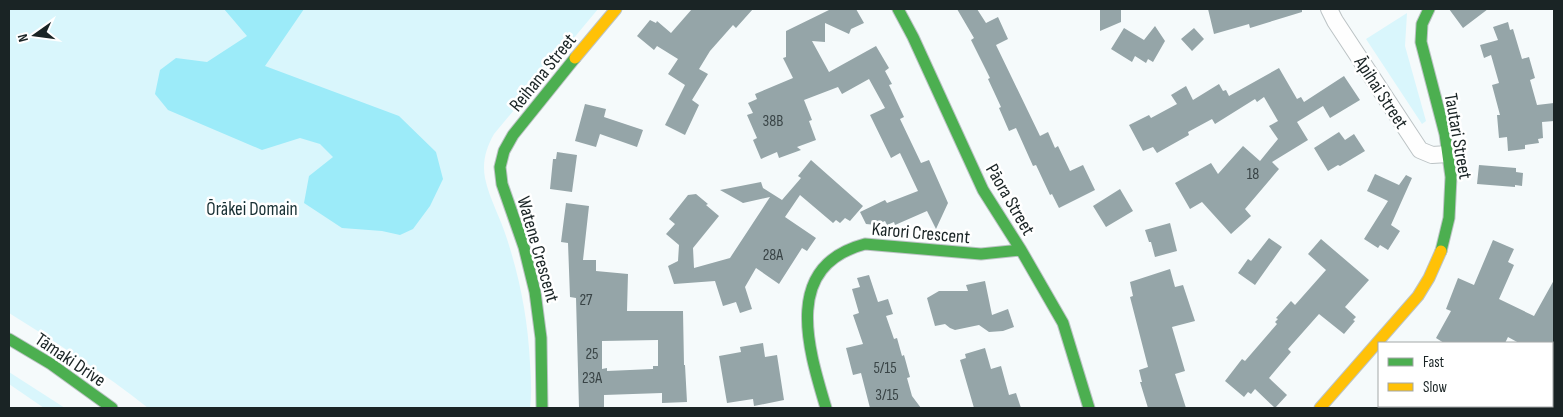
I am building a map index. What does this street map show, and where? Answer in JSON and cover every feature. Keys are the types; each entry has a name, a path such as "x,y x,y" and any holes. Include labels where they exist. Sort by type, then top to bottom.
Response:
{"street":[{"name":"Reihana Street","path":"514,133 616,9"},
{"name":"Pāora Street","path":"898,9 913,37 982,190 1021,250 1063,323 1089,408"},
{"name":"Āpihai Street","path":"1329,9 1420,150 1432,155 1448,154"},
{"name":"Tautari Street","path":"1320,408 1418,296 1429,281 1442,249 1449,217 1451,183 1445,135 1421,44 1421,26 1429,9"},
{"name":"Watene Crescent","path":"514,133 500,159 499,171 534,280 540,322 542,408"},
{"name":"Karori Crescent","path":"826,408 811,352 807,319 808,304 814,282 824,265 832,257 842,250 865,244 980,254 1021,250"},
{"name":"Tāmaki Drive","path":"9,339 51,364 112,408"}],"green space":[{"name":"Ōrākei Domain","path":"9,9 598,9 494,134 484,161 487,186 507,239 523,300 529,347 530,408 148,408 97,370 9,313"},
{"path":"1407,13 1405,46 1426,121 1422,124 1366,39"},
{"path":"9,372 65,408 44,408 9,384"}],"shaded area":[{"path":"224,9 304,9 265,66 399,116 436,152 443,179 430,206 413,229 400,235 382,231 342,228 304,203 309,176 333,157 320,144 300,138 262,150 168,110 155,94 160,70 176,58 207,62 247,36"}],"building":[{"path":"692,9 753,9 736,28 733,25 710,51 699,69 708,74 692,100 699,105 685,135 665,125 685,85 668,74 678,59 657,46 654,50 637,36 650,20 656,23 657,21 671,33"},
{"path":"831,9 856,9 864,23 851,29 849,34 825,23 825,42 812,41 829,72 876,46 889,68 885,71 892,84 889,85 904,117 900,119 921,163 929,160 948,203 936,229 927,211 895,225 894,222 887,225 885,221 876,225 866,224 860,212 885,200 887,203 918,191 900,153 891,158 870,115 885,108 869,79 842,94 838,87 804,100 812,120 809,121 816,140 797,147 801,150 779,158 777,152 761,159 753,140 757,138 747,115 753,113 748,103 757,99 755,94 793,78 783,58 786,57 786,31"},
{"path":"957,9 977,9 986,23 998,17 1008,39 996,45 1040,136 1048,132 1055,148 1058,146 1070,171 1083,165 1095,190 1059,208 1052,194 1050,195 1036,165 1033,166 1016,128 1009,131 999,108 1001,107 988,79 990,78 971,40 974,38"},
{"path":"1100,9 1121,9 1121,22 1100,31"},
{"path":"1208,9 1302,9 1302,12 1250,28 1249,24 1214,34"},
{"path":"1449,9 1488,9 1463,28"},
{"path":"1508,22 1510,30 1513,29 1522,59 1529,57 1535,78 1530,80 1537,105 1554,103 1554,121 1542,122 1543,138 1538,139 1539,143 1525,145 1525,149 1508,151 1507,137 1499,138 1497,115 1500,115 1492,85 1499,83 1491,55 1484,58 1480,45 1498,40 1493,27"},
{"path":"1155,26 1165,41 1153,62 1148,59 1146,63 1135,56 1132,62 1111,49 1124,28 1144,40"},
{"path":"1194,28 1204,39 1192,51 1181,39"},
{"path":"1279,68 1297,99 1301,97 1304,102 1344,76 1360,100 1330,118 1323,106 1297,122 1308,140 1272,162 1279,169 1245,209 1251,216 1231,234 1202,202 1190,209 1175,183 1211,163 1218,174 1243,146 1260,161 1278,139 1269,126 1278,121 1264,97 1257,102 1255,99 1215,124 1212,119 1188,132 1189,135 1157,153 1153,147 1143,151 1129,125 1149,115 1151,118 1177,104 1171,95 1186,86 1193,100 1219,84 1223,91 1226,90 1229,96"},
{"path":"585,104 606,109 604,117 643,130 637,147 600,134 596,147 575,141"},
{"path":"1339,132 1345,140 1354,134 1365,151 1328,171 1314,148"},
{"path":"557,152 577,155 572,192 550,189 553,159 556,159"},
{"path":"811,160 863,206 850,221 845,218 840,223 836,220 833,223 800,195 785,217 816,238 807,251 802,248 779,284 756,268 745,287 752,309 740,313 736,302 723,306 715,281 674,284 668,266 678,261 679,245 666,234 675,224 669,219 688,195 696,194 719,216 693,248 694,268 730,258 770,197 743,203 720,190 761,182 763,188 782,200 801,178 798,176"},
{"path":"1479,165 1516,168 1516,172 1523,173 1522,186 1477,184"},
{"path":"1375,174 1399,185 1406,175 1412,178 1391,225 1400,231 1388,250 1380,245 1378,248 1364,239 1388,201 1367,191"},
{"path":"1120,189 1133,211 1106,227 1093,206"},
{"path":"566,203 589,206 583,260 596,260 596,271 628,274 627,311 683,311 687,402 662,403 662,393 604,395 604,408 579,408 576,298 570,297 568,243 561,242","holes":["658,340 658,366 653,366 653,369 607,371 607,368 602,369 602,341"]},
{"path":"1170,223 1177,251 1155,257 1145,230"},
{"path":"1269,238 1282,247 1255,285 1238,273 1248,259 1251,261"},
{"path":"1321,239 1369,280 1345,307 1356,317 1353,320 1355,321 1344,334 1319,314 1288,349 1291,352 1269,378 1287,395 1275,408 1255,389 1251,394 1248,392 1244,397 1225,381 1242,359 1245,361 1277,324 1275,322 1278,319 1276,318 1291,301 1295,305 1326,270 1308,254"},
{"path":"1493,240 1514,249 1508,262 1514,265 1499,299 1534,316 1554,280 1554,343 1517,342 1508,337 1506,342 1442,342 1436,338 1451,311 1446,309 1458,278 1474,285"},
{"path":"1170,269 1175,287 1183,285 1195,321 1172,327 1185,371 1175,374 1186,408 1148,408 1140,382 1142,382 1139,370 1148,367 1130,297 1133,296 1130,282"},
{"path":"869,275 878,302 888,299 893,314 886,316 894,339 897,338 902,356 904,355 910,377 907,378 912,396 921,408 870,408 861,373 853,375 846,348 863,344 853,315 859,313 852,289 860,287 857,278"},
{"path":"985,281 992,315 1008,309 1014,327 1003,331 989,332 979,325 955,330 945,324 935,326 927,298 939,291 968,291 966,285"},
{"path":"763,343 765,357 777,355 784,400 754,406 753,399 727,403 719,356 741,352 740,347"},
{"path":"985,348 991,369 1001,366 1009,395 1016,393 1021,408 974,408 960,360 966,358 965,354"}],"traffic: fast":[{"path":"898,9 913,37 983,190 1021,250 1063,323 1089,408"},
{"path":"1429,9 1422,24 1421,42 1445,134 1451,177 1449,218 1441,251"},
{"path":"542,408 541,338 535,292 524,247 502,184 500,167 504,151 513,135 575,58"},
{"path":"826,408 813,360 808,312 811,290 821,270 839,255 865,244 981,254 1021,250"},
{"path":"9,339 51,364 112,408"}],"traffic: slow":[{"path":"575,58 616,9"},
{"path":"1320,408 1418,296 1429,278 1441,251"}]}
